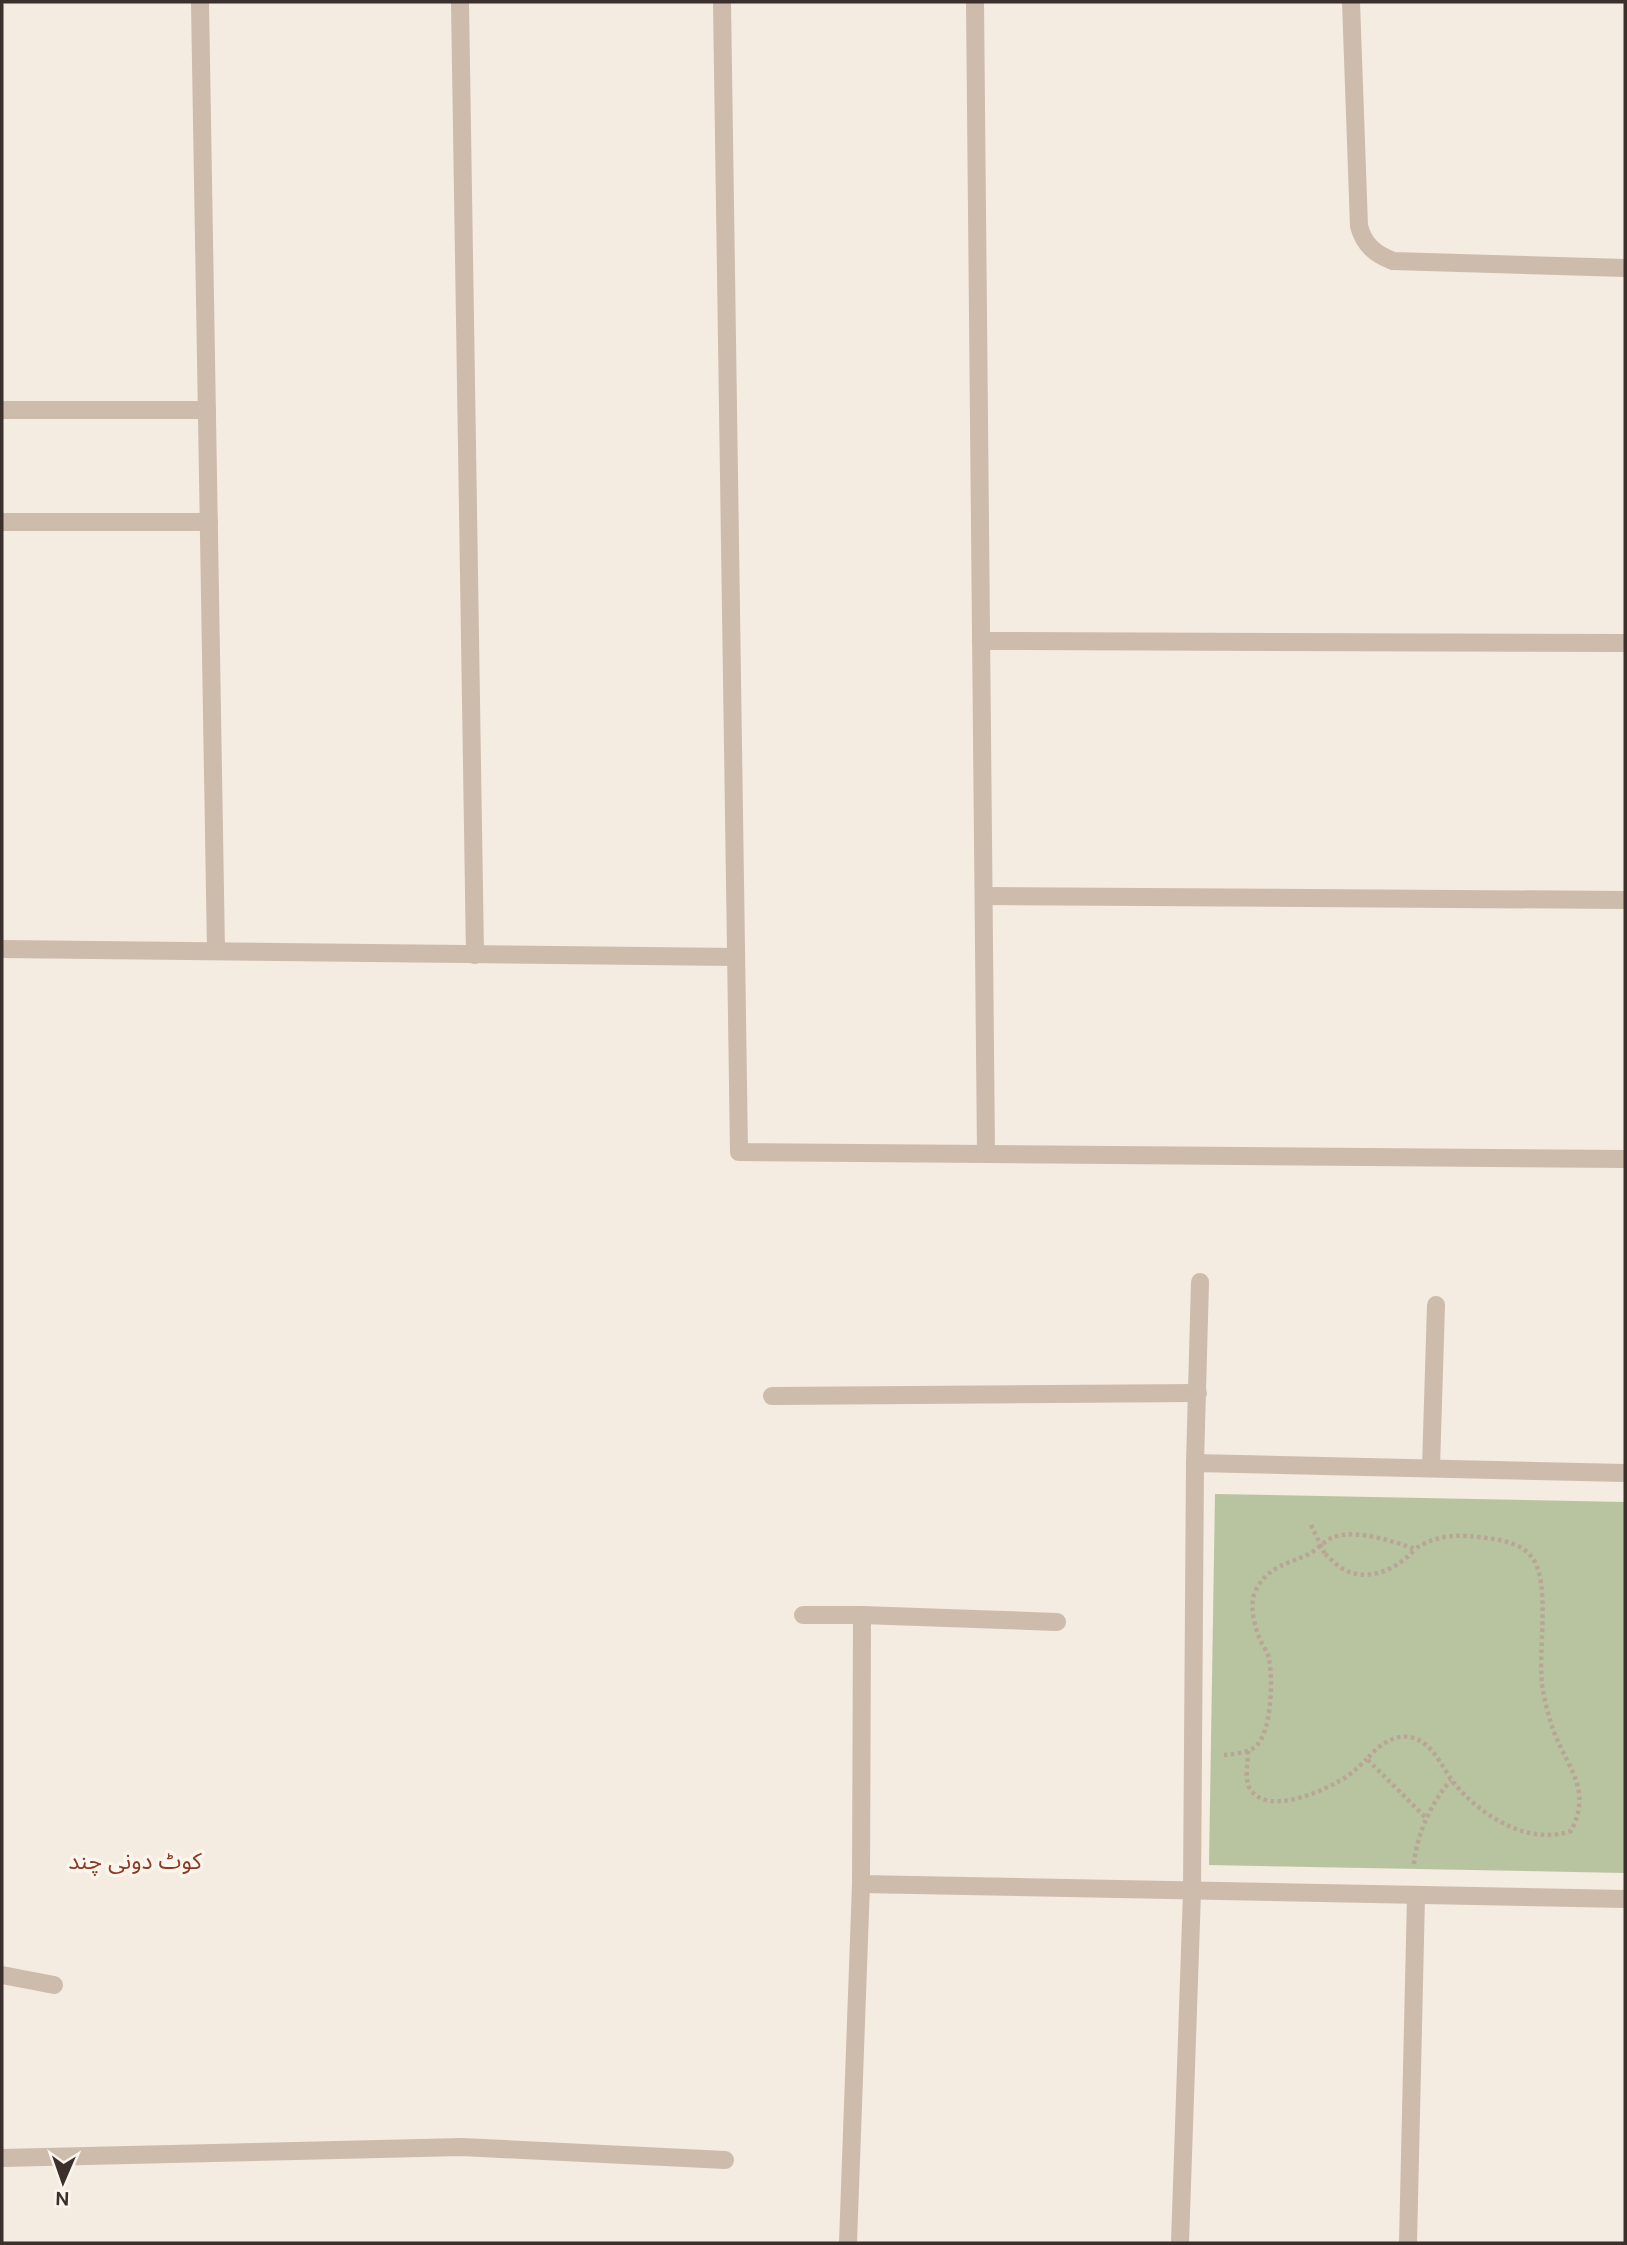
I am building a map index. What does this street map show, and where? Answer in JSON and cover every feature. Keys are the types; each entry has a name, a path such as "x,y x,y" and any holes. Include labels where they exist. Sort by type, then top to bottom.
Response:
{"street":[{"path":"200,2 216,951"},
{"path":"460,2 475,955"},
{"path":"722,2 739,1152 1625,1159"},
{"path":"975,2 986,1154"},
{"path":"1351,2 1359,226 1361,235 1370,248 1393,261 1625,268"},
{"path":"2,410 207,410"},
{"path":"2,522 209,522"},
{"path":"981,641 1625,643"},
{"path":"984,895 1625,900"},
{"path":"2,949 737,957"},
{"path":"1180,2243 1192,1892 1195,1463 1200,1282"},
{"path":"1432,1467 1436,1305"},
{"path":"772,1396 1198,1393"},
{"path":"1195,1463 1625,1473"},
{"path":"803,1615 1057,1622"},
{"path":"848,2243 861,1884 862,1615"},
{"path":"861,1884 1625,1899"},
{"path":"1408,2243 1416,1896"},
{"path":"2,1975 54,1985"},
{"path":"2,2158 462,2147 725,2160"}],"path":[{"path":"1248,1751 1247,1780 1250,1789 1258,1797 1277,1801 1297,1800 1348,1776 1377,1747 1404,1736 1416,1738 1444,1766 1451,1780 1476,1806 1515,1829 1542,1835 1558,1835 1571,1831 1579,1814 1579,1786 1555,1734 1542,1688 1542,1584 1532,1556 1513,1543 1461,1535 1440,1537 1415,1549 1408,1558 1382,1573 1362,1574 1345,1570 1325,1554 1311,1525"},
{"path":"1194,1757 1248,1751 1257,1746 1264,1734 1270,1706 1269,1657 1252,1613 1255,1591 1265,1576 1277,1566 1310,1553 1331,1538 1345,1535 1374,1537 1415,1549"},
{"path":"1367,1759 1427,1819"},
{"path":"1416,1896 1413,1861 1427,1819 1444,1787 1451,1780"}],"green space":[{"path":"1215,1494 1625,1502 1625,1873 1209,1865"}],"district":[{"name":"کوٹ دونی چند","path":"135,1861"}]}
